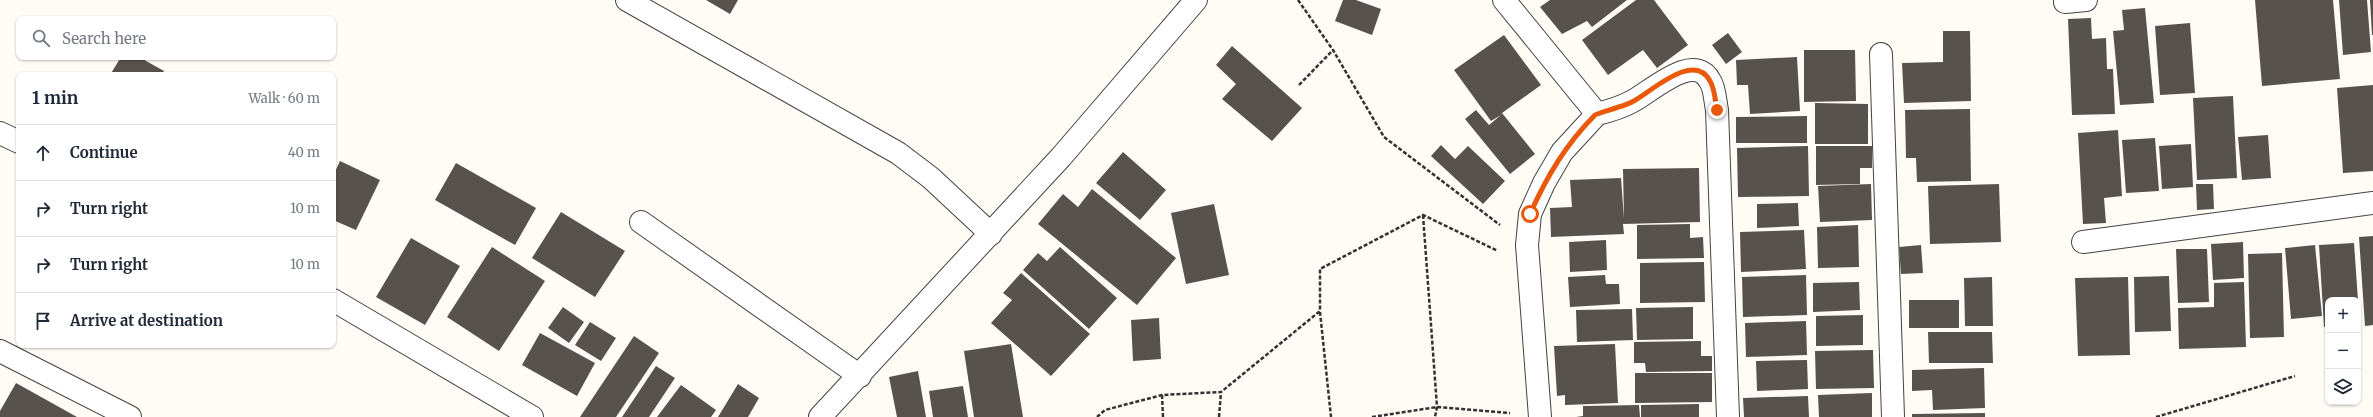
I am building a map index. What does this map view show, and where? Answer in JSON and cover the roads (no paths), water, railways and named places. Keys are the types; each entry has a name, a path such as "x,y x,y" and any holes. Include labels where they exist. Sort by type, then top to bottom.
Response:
{"street":[{"path":"627,0 898,153 931,178 991,234"},
{"path":"820,417 860,376 1061,157 1196,0"},
{"path":"1504,0 1597,114"},
{"path":"2065,2 2086,0"},
{"path":"1881,54 1893,417"},
{"path":"1540,416 1528,255 1530,214 1544,183 1562,152 1597,114 1614,110 1632,102 1680,72 1690,70 1703,72 1710,81 1717,110 1728,417"},
{"path":"0,132 16,140"},
{"path":"2083,242 2373,203"},
{"path":"641,222 860,376"},
{"path":"336,302 532,417"},
{"path":"0,352 130,417"}]}
